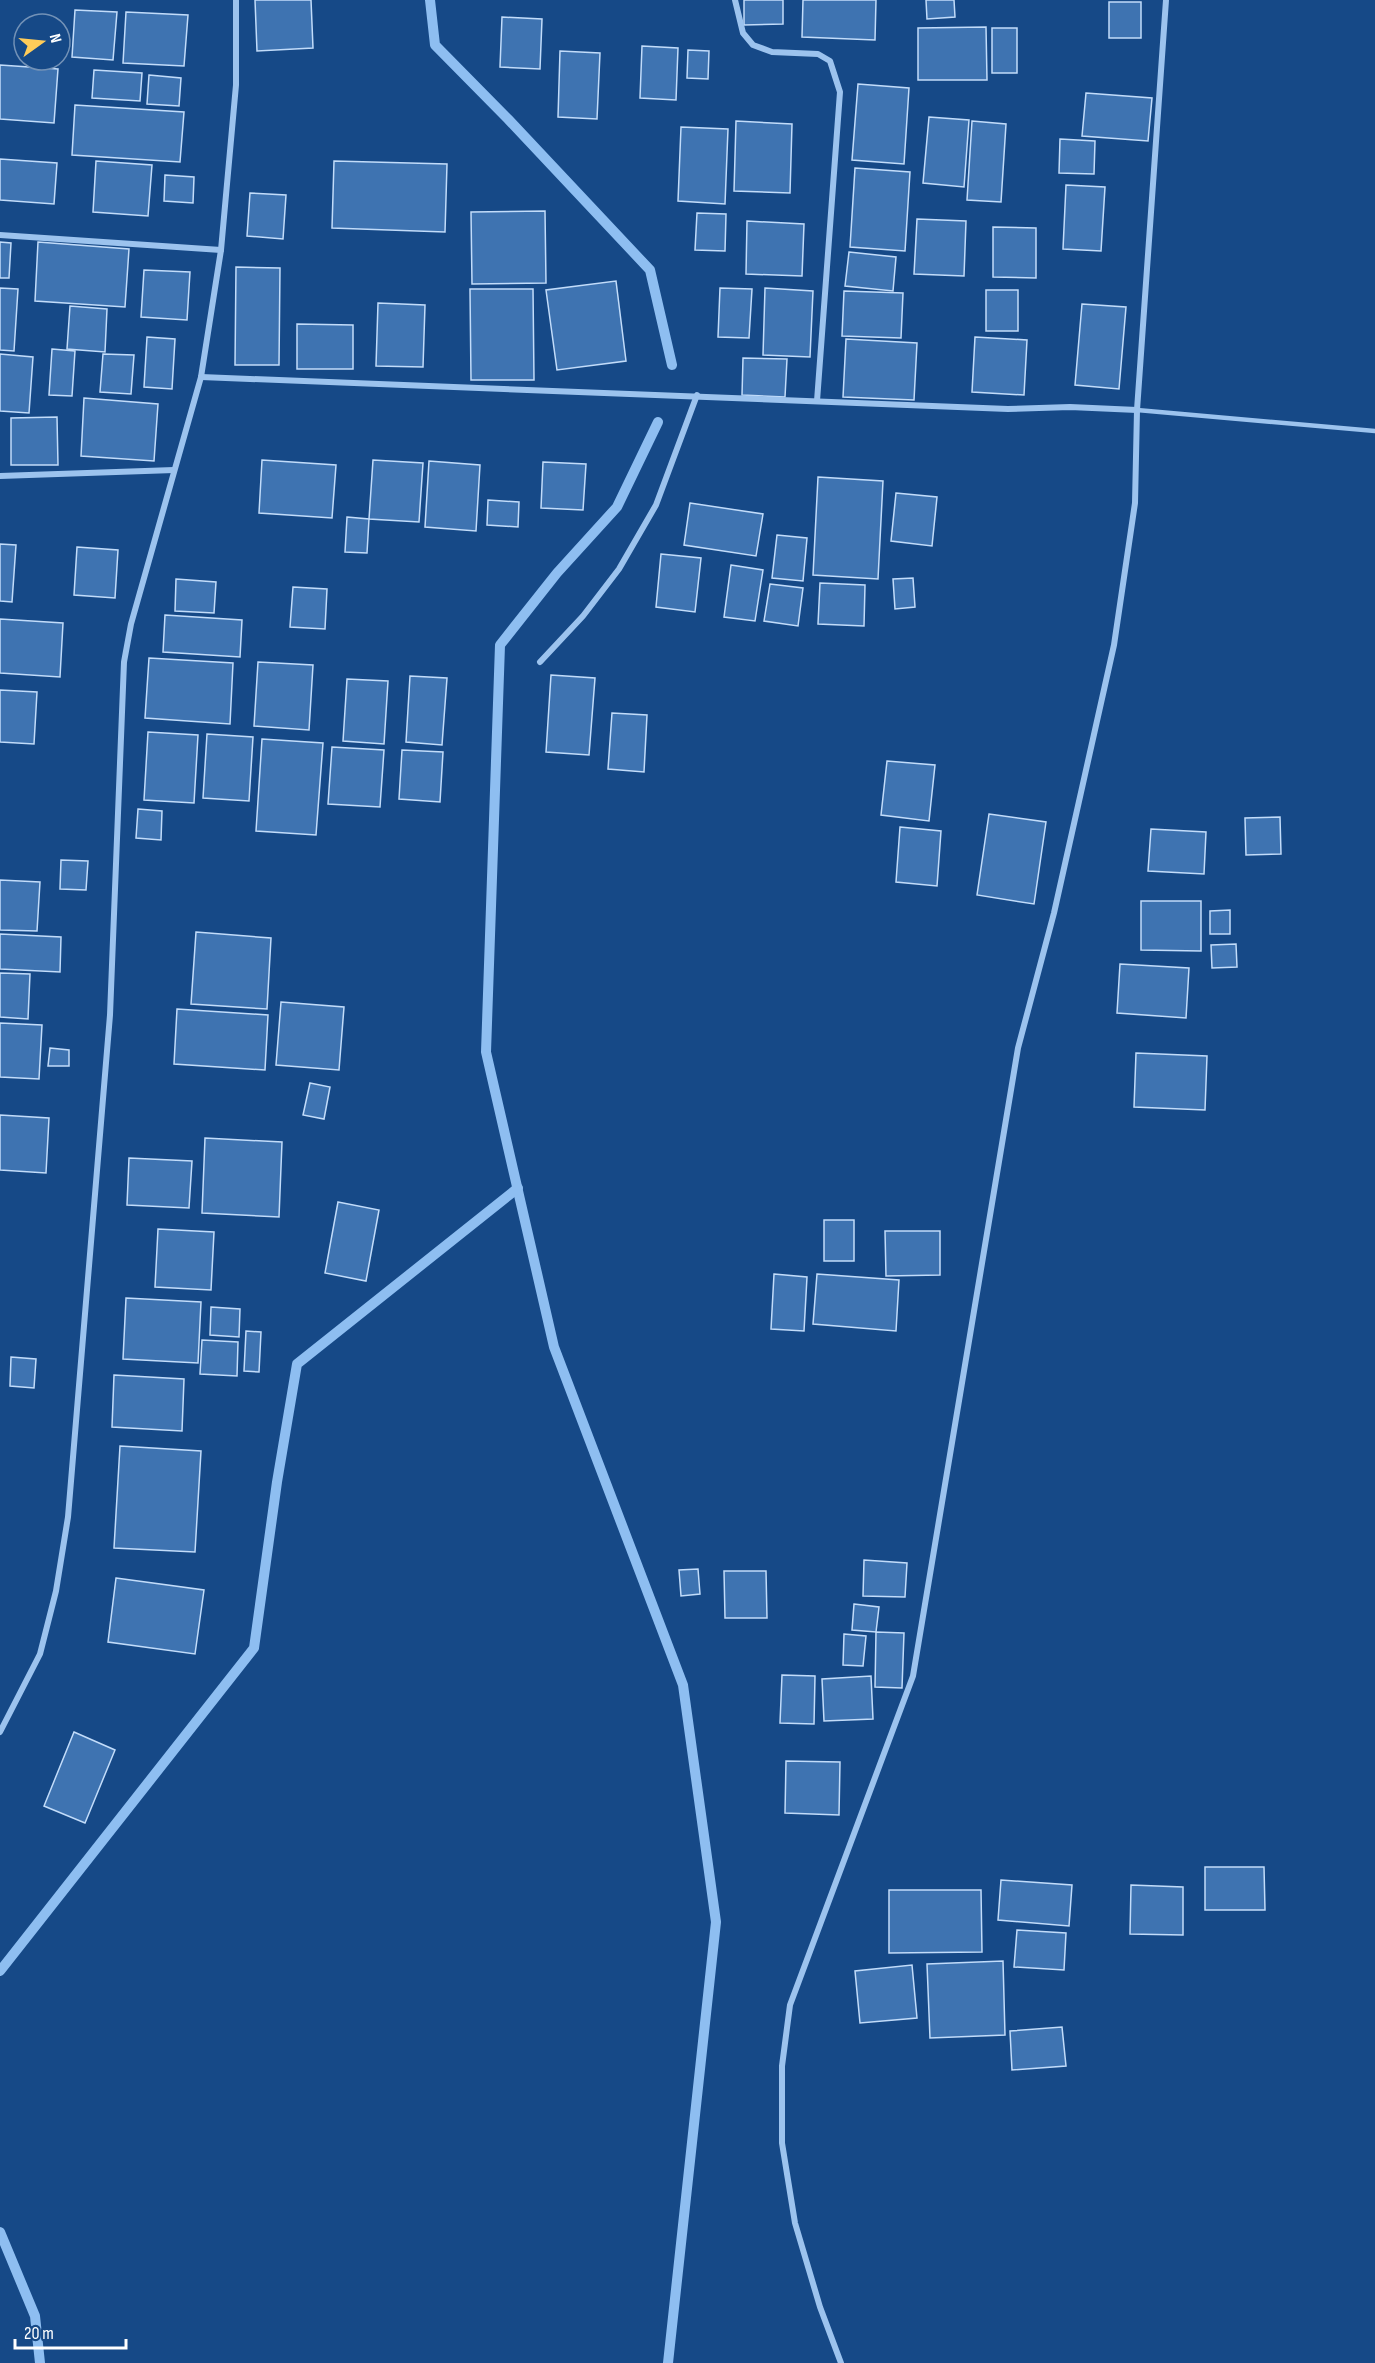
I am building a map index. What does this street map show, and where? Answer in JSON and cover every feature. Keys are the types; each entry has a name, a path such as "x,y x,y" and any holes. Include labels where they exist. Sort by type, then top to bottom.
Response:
{"street":[{"path":"0,1732 40,1654 56,1591 68,1517 110,1015 124,662 131,624 201,377 221,250 236,85 236,0"},
{"path":"735,0 743,33 753,45 772,52 818,54 830,61 840,92 817,401"},
{"path":"841,2363 820,2307 795,2223 782,2143 782,2066 790,2005 913,1676 1018,1048 1054,913 1114,645 1135,504 1137,410 1166,0"},
{"path":"0,235 221,250"},
{"path":"201,377 1008,409 1070,407 1137,410"},
{"path":"540,662 584,616 619,569 656,506 698,395"},
{"path":"0,476 174,470"}],"lane":[{"path":"1137,410 1375,430"}],"building":[{"path":"255,0 311,0 313,48 257,51"},
{"path":"744,0 783,0 783,24 744,25"},
{"path":"803,0 876,0 875,40 802,37"},
{"path":"926,0 954,0 955,17 927,19"},
{"path":"1109,2 1141,2 1141,38 1109,38"},
{"path":"75,10 117,12 113,60 72,57"},
{"path":"126,12 188,15 184,66 123,63"},
{"path":"502,17 542,19 540,69 500,67"},
{"path":"986,27 987,80 918,80 918,28"},
{"path":"992,28 1017,28 1017,73 992,73"},
{"path":"642,46 678,48 676,100 640,98"},
{"path":"688,50 709,51 708,79 687,78"},
{"path":"560,51 600,53 597,119 558,117"},
{"path":"0,65 12,66 12,72 58,72 54,123 0,119"},
{"path":"94,70 142,73 140,101 92,98"},
{"path":"149,75 181,78 179,106 147,104"},
{"path":"858,84 909,88 904,164 852,160"},
{"path":"1086,93 1152,98 1148,141 1082,136"},
{"path":"75,105 184,112 180,162 72,155"},
{"path":"929,117 969,120 964,187 923,183"},
{"path":"736,121 792,124 790,193 734,191"},
{"path":"972,121 1006,124 1001,202 967,200"},
{"path":"681,127 728,129 725,204 678,201"},
{"path":"1060,139 1095,141 1094,174 1059,173"},
{"path":"0,159 57,163 54,204 0,200"},
{"path":"96,161 152,165 148,216 93,212"},
{"path":"334,161 447,164 445,232 332,228"},
{"path":"855,168 910,172 905,251 850,247"},
{"path":"165,175 194,177 193,203 164,201"},
{"path":"1066,185 1105,187 1101,251 1063,249"},
{"path":"250,193 286,195 283,239 247,236"},
{"path":"545,211 546,283 472,284 471,212"},
{"path":"697,213 726,214 725,251 695,250"},
{"path":"917,219 966,221 964,276 914,274"},
{"path":"747,221 804,224 802,276 746,274"},
{"path":"993,227 1036,228 1036,278 993,277"},
{"path":"0,242 11,243 9,278 0,278"},
{"path":"38,242 129,249 125,307 35,301"},
{"path":"849,252 896,257 893,291 845,286"},
{"path":"236,267 280,268 279,365 235,365"},
{"path":"144,270 190,272 187,320 141,317"},
{"path":"616,281 626,361 557,370 546,290"},
{"path":"0,288 18,289 14,351 0,350"},
{"path":"720,288 752,289 749,338 718,337"},
{"path":"765,288 813,291 810,357 763,355"},
{"path":"470,289 533,289 534,380 471,380"},
{"path":"986,290 1018,290 1018,331 986,331"},
{"path":"844,291 903,293 901,338 842,336"},
{"path":"378,303 425,305 423,367 376,366"},
{"path":"1082,304 1126,307 1119,389 1075,385"},
{"path":"70,306 107,309 105,352 67,349"},
{"path":"297,324 353,325 353,369 297,369"},
{"path":"147,337 175,339 172,389 144,387"},
{"path":"975,337 1027,340 1024,395 972,392"},
{"path":"846,339 917,343 914,400 843,397"},
{"path":"52,349 75,351 72,396 49,395"},
{"path":"0,354 33,357 29,413 0,411"},
{"path":"103,354 134,355 131,394 100,392"},
{"path":"743,358 787,359 785,397 742,395"},
{"path":"84,398 158,404 154,461 81,456"},
{"path":"57,417 58,465 11,465 11,418"},
{"path":"262,460 336,465 332,518 259,513"},
{"path":"373,460 423,463 419,522 369,519"},
{"path":"429,461 480,465 476,531 425,527"},
{"path":"543,462 586,464 583,510 541,508"},
{"path":"818,477 883,481 878,579 813,575"},
{"path":"896,493 937,497 932,546 891,541"},
{"path":"488,500 519,502 518,527 487,525"},
{"path":"690,503 763,514 756,556 684,545"},
{"path":"347,517 369,519 367,553 345,552"},
{"path":"777,535 807,538 803,581 772,578"},
{"path":"0,544 16,545 12,602 0,601"},
{"path":"77,547 118,550 115,598 74,595"},
{"path":"661,554 701,558 695,612 656,607"},
{"path":"731,565 763,570 755,621 724,617"},
{"path":"913,578 915,607 895,609 893,579"},
{"path":"176,579 216,582 214,613 175,611"},
{"path":"820,583 865,585 864,626 818,624"},
{"path":"770,584 803,588 798,626 764,621"},
{"path":"293,587 327,589 325,629 290,627"},
{"path":"165,615 242,620 240,657 163,652"},
{"path":"0,619 63,623 60,677 0,673"},
{"path":"149,658 233,663 230,724 145,718"},
{"path":"258,662 313,665 309,730 254,726"},
{"path":"551,675 595,678 589,755 546,752"},
{"path":"410,676 447,678 442,745 406,742"},
{"path":"347,679 388,681 384,744 343,741"},
{"path":"0,690 37,692 34,744 0,742"},
{"path":"612,713 647,715 644,772 608,769"},
{"path":"148,732 198,735 194,803 144,800"},
{"path":"207,734 253,737 249,801 203,798"},
{"path":"262,739 323,743 316,835 256,831"},
{"path":"332,747 384,750 380,807 328,804"},
{"path":"402,750 443,752 440,802 399,799"},
{"path":"887,761 935,765 929,821 881,815"},
{"path":"138,809 162,811 161,840 136,838"},
{"path":"989,814 1046,822 1034,904 977,895"},
{"path":"1280,817 1281,854 1246,855 1245,818"},
{"path":"900,827 941,831 937,886 896,882"},
{"path":"1151,829 1206,832 1204,874 1148,871"},
{"path":"61,860 88,861 86,890 60,889"},
{"path":"0,880 40,882 37,931 0,930"},
{"path":"1141,901 1201,901 1201,951 1141,950"},
{"path":"1230,910 1230,934 1210,934 1210,911"},
{"path":"196,932 271,938 267,1009 191,1004"},
{"path":"0,934 61,937 60,972 0,969"},
{"path":"1236,944 1237,967 1212,968 1211,945"},
{"path":"1120,964 1189,968 1186,1018 1117,1013"},
{"path":"0,973 30,974 28,1019 0,1017"},
{"path":"281,1002 344,1007 339,1070 276,1065"},
{"path":"177,1009 268,1015 265,1070 174,1064"},
{"path":"0,1023 42,1025 39,1079 0,1077"},
{"path":"50,1048 69,1050 69,1066 48,1066"},
{"path":"1136,1053 1207,1056 1205,1110 1134,1107"},
{"path":"310,1083 330,1087 324,1119 303,1115"},
{"path":"0,1115 49,1118 46,1173 0,1170"},
{"path":"205,1138 282,1142 279,1217 202,1213"},
{"path":"129,1158 192,1161 189,1208 127,1205"},
{"path":"338,1202 379,1210 366,1281 325,1273"},
{"path":"824,1220 854,1220 854,1261 824,1261"},
{"path":"158,1229 214,1232 211,1290 155,1287"},
{"path":"885,1231 940,1231 940,1275 886,1276"},
{"path":"774,1274 807,1277 804,1331 771,1329"},
{"path":"817,1274 899,1280 896,1331 813,1324"},
{"path":"126,1298 201,1302 198,1363 123,1359"},
{"path":"211,1307 240,1309 239,1337 210,1335"},
{"path":"246,1331 261,1332 259,1372 244,1371"},
{"path":"202,1340 238,1342 237,1376 200,1374"},
{"path":"11,1357 36,1359 34,1388 10,1386"},
{"path":"114,1375 184,1379 182,1431 112,1427"},
{"path":"120,1446 201,1451 195,1552 114,1548"},
{"path":"864,1560 907,1563 905,1597 863,1596"},
{"path":"698,1569 700,1594 681,1596 679,1570"},
{"path":"724,1571 766,1571 767,1618 725,1618"},
{"path":"116,1578 204,1590 195,1654 108,1642"},
{"path":"854,1604 879,1607 876,1632 852,1630"},
{"path":"876,1632 904,1633 902,1688 875,1687"},
{"path":"844,1634 866,1636 863,1666 843,1665"},
{"path":"782,1675 815,1676 814,1724 780,1723"},
{"path":"871,1676 873,1719 824,1721 822,1679"},
{"path":"74,1732 115,1750 85,1823 44,1806"},
{"path":"786,1761 840,1762 839,1815 785,1813"},
{"path":"1205,1867 1264,1867 1265,1910 1205,1910"},
{"path":"1001,1880 1072,1885 1069,1926 998,1920"},
{"path":"1131,1885 1183,1887 1183,1935 1130,1934"},
{"path":"889,1890 981,1890 982,1952 889,1953"},
{"path":"1017,1930 1066,1933 1064,1970 1014,1967"},
{"path":"1003,1961 1005,2035 930,2038 927,1964"},
{"path":"912,1965 917,2018 860,2023 855,1971"},
{"path":"1062,2027 1066,2066 1012,2070 1010,2031"}],"waterway":[{"path":"430,0 435,45 650,270 672,365"},
{"path":"658,422 617,507 557,573 500,645 486,1052 554,1347 683,1685 716,1922 668,2363"},
{"path":"0,1971 254,1648 277,1482 297,1364 518,1188"},
{"path":"0,2232 35,2316 40,2363"}]}
